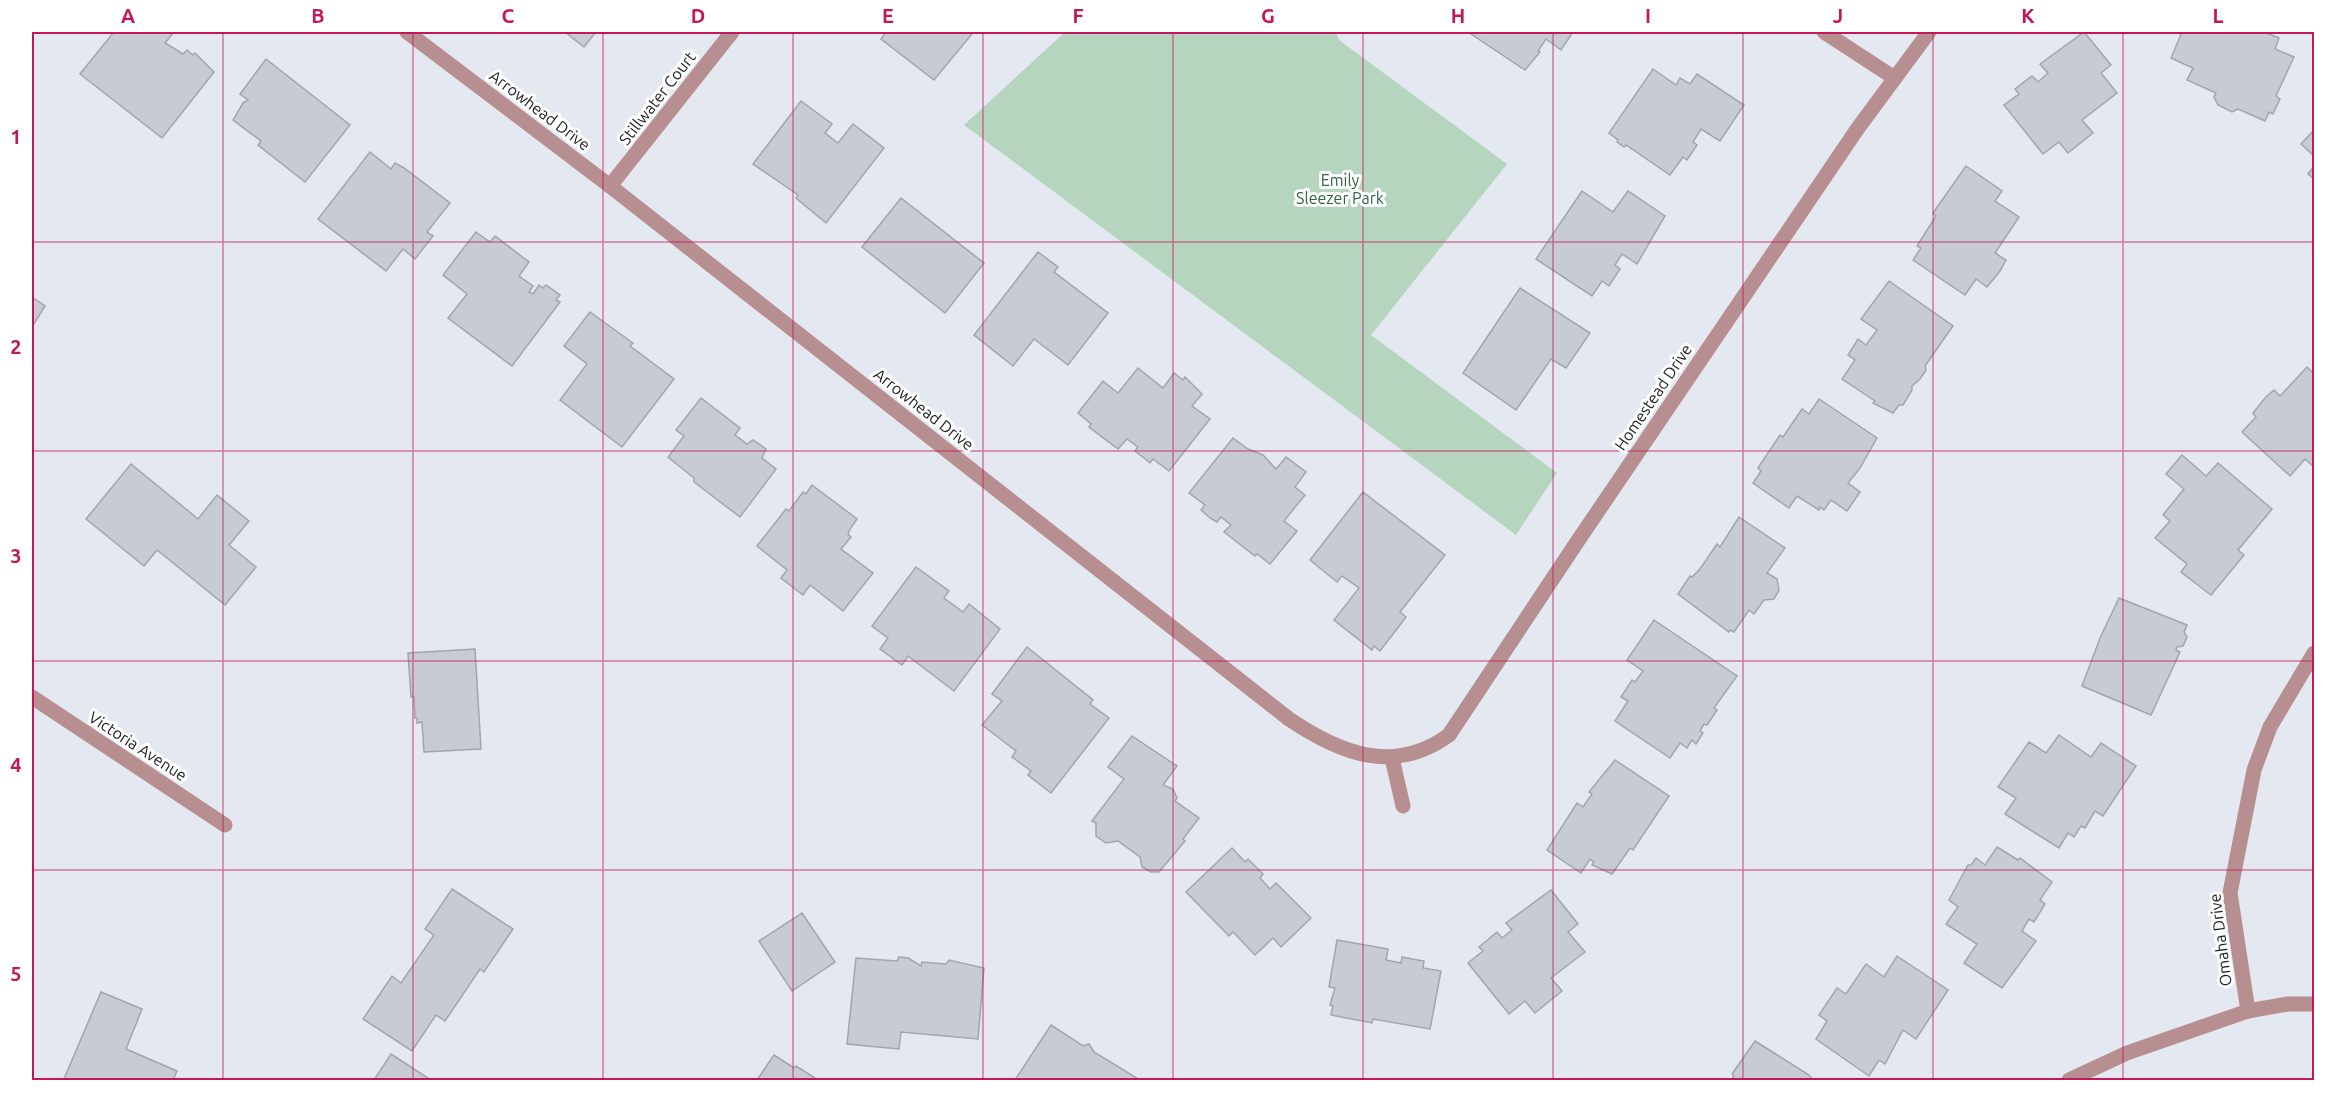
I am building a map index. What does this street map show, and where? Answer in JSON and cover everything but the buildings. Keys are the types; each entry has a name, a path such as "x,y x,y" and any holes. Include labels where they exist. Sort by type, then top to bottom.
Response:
{"street":[{"name":"Arrowhead Drive","path":"407,32 610,186 1289,719 1335,747 1392,758"},
{"name":"Stillwater Court","path":"610,186 732,32"},
{"path":"1824,32 1893,77"},
{"name":"Homestead Drive","path":"1392,758 1429,749 1449,735 1575,544 1893,77 1929,32"},
{"name":"Omaha Drive","path":"2247,1011 2230,892 2254,770 2270,727 2314,653"},
{"name":"Victoria Avenue","path":"32,697 225,825"},
{"path":"1392,758 1402,806"},
{"path":"2069,1080 2127,1053 2247,1011 2288,1004 2314,1004"}],"green space":[{"name":"Emily Sleezer Park","path":"1065,32 1336,32 1339,40 1507,164 1371,335 1557,473 1516,535 964,125"}]}
